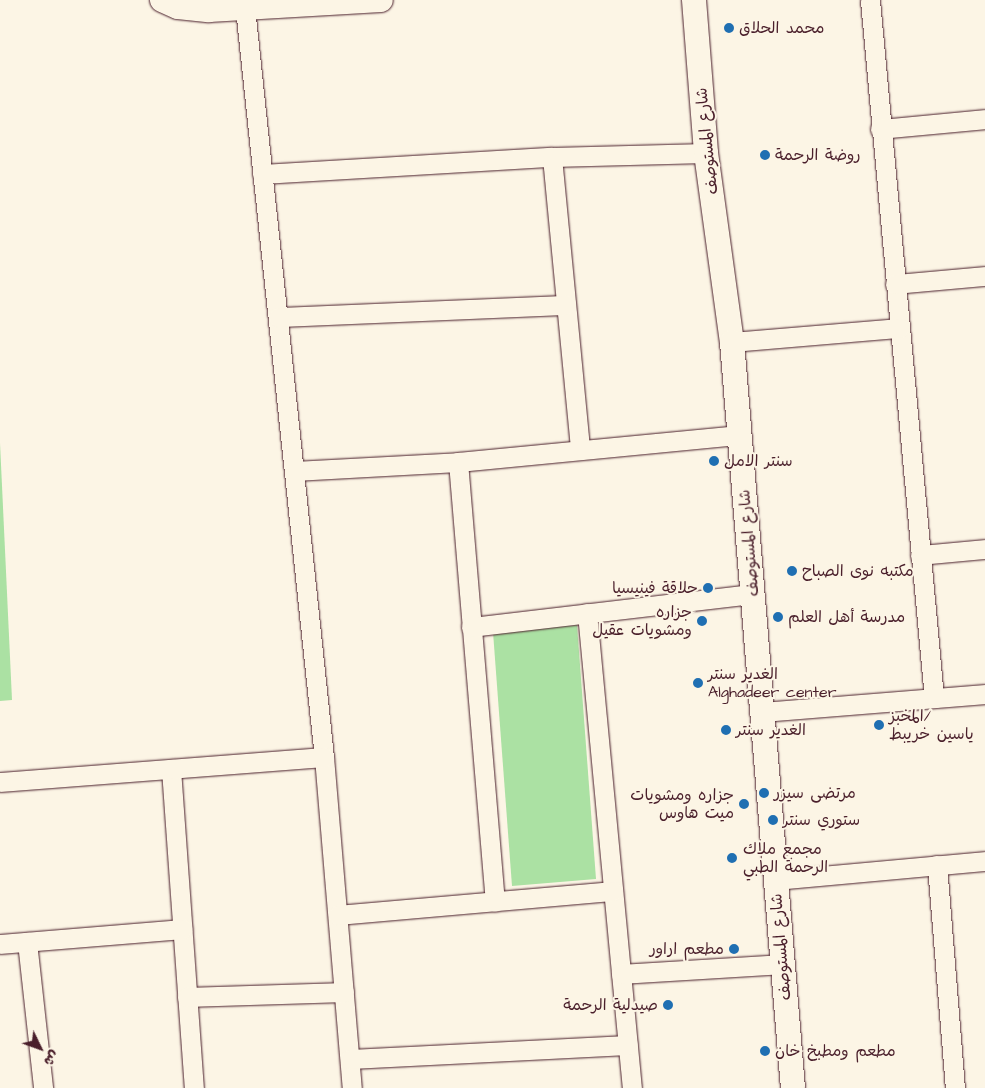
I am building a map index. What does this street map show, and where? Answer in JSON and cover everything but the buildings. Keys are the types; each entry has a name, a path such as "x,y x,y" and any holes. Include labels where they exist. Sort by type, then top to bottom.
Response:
{"street":[{"path":"162,0 194,10 381,0"},
{"name":"شارع المستوصف","path":"694,0 706,152 732,342 793,1088"},
{"path":"870,0 880,129 934,698"},
{"path":"245,8 324,757 352,1088"},
{"path":"880,129 985,120"},
{"path":"262,174 552,157 706,152"},
{"path":"552,157 580,450"},
{"path":"895,284 985,276"},
{"path":"278,316 566,304"},
{"path":"732,342 899,328"},
{"path":"294,471 458,462 740,435"},
{"path":"458,462 495,901"},
{"path":"920,555 985,549"},
{"path":"471,627 753,594"},
{"path":"587,613 632,1088"},
{"path":"762,712 985,694"},
{"path":"0,782 324,757"},
{"path":"171,769 194,1088"},
{"path":"776,880 985,860"},
{"path":"937,865 955,1088"},
{"path":"338,915 613,891"},
{"path":"0,944 182,929"},
{"path":"27,942 43,1088"},
{"path":"621,974 783,964"},
{"path":"187,997 344,992"},
{"path":"350,1059 628,1045"}],"green space":[{"path":"0,443 12,700 0,701"},
{"path":"577,625 596,879 512,886 493,632"}],"place":[{"name":"محمد الحلاق","path":"729,28"},
{"name":"روضة الرحمة","path":"765,155"},
{"name":"سنتر الامل","path":"714,461"},
{"name":"مكتبه نوى الصباح","path":"792,571"},
{"name":"حلاقة فينيسيا","path":"708,588"},
{"name":"مدرسة أهل العلم","path":"778,617"},
{"name":"جزاره ومشويات عقيل","path":"702,621"},
{"name":"الغدير سنتر Alghadeer center","path":"698,683"},
{"name":"المخبز/ ياسين خريبط","path":"879,725"},
{"name":"الغدير سنتر","path":"726,730"},
{"name":"مرتضى سيزر","path":"764,793"},
{"name":"جزاره ومشويات ميت هاوس","path":"744,804"},
{"name":"ستوري سنتر","path":"773,820"},
{"name":"مجمع ملاك الرحمة الطبي","path":"732,858"},
{"name":"مطعم اراور","path":"734,949"},
{"name":"صيدلية الرحمة","path":"668,1005"},
{"name":"مطعم ومطبخ خان","path":"765,1051"}]}
